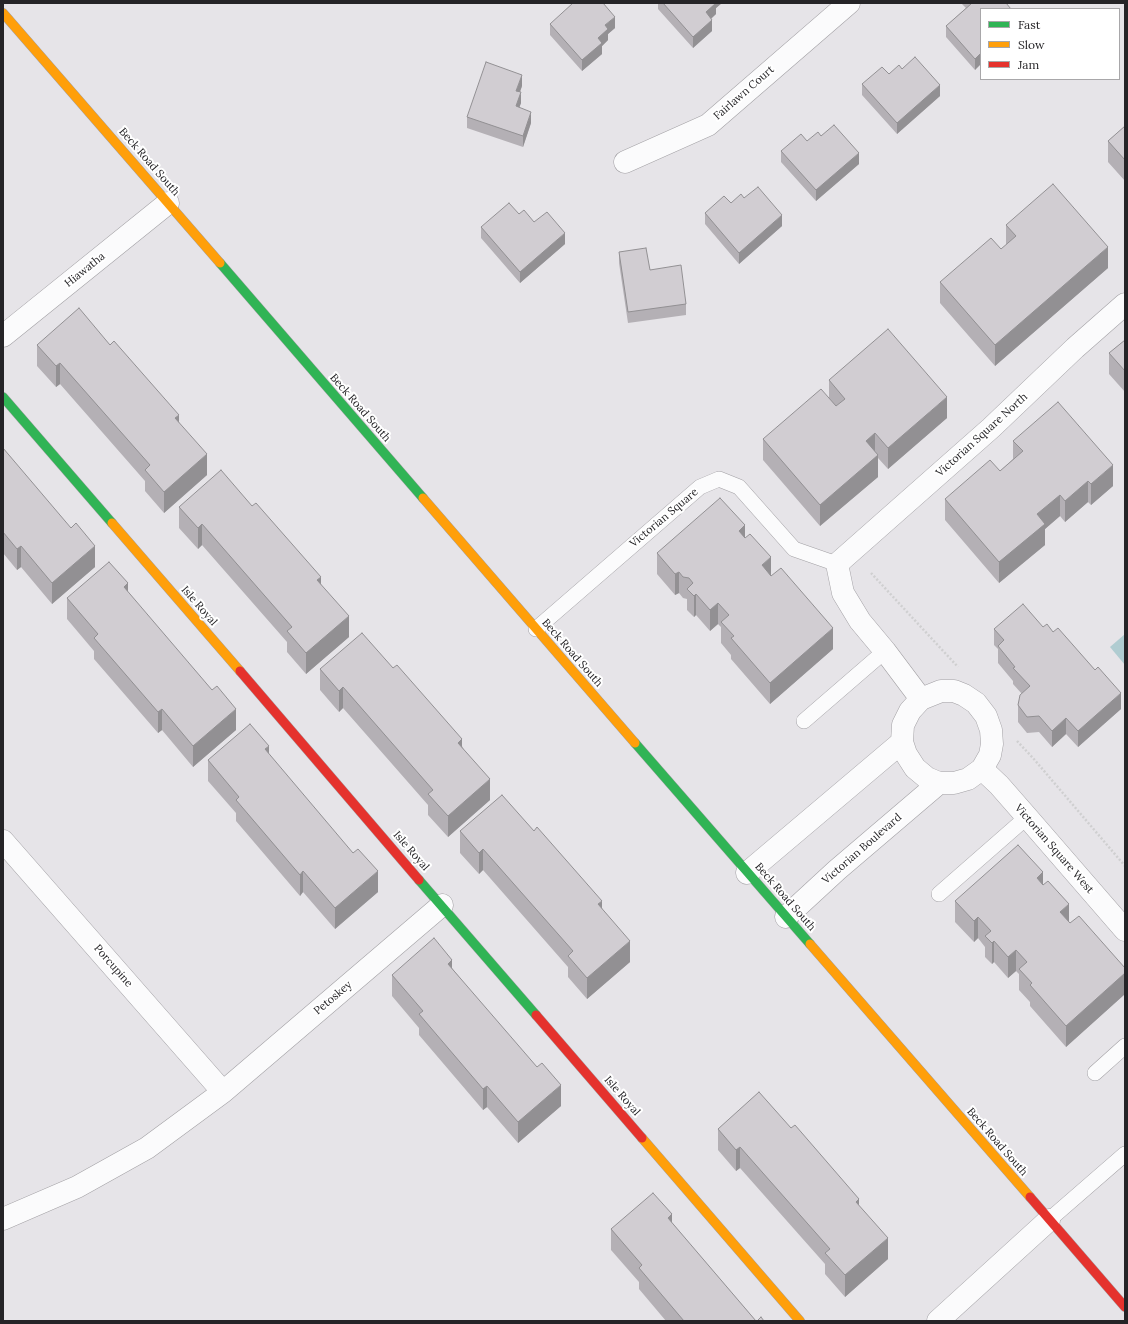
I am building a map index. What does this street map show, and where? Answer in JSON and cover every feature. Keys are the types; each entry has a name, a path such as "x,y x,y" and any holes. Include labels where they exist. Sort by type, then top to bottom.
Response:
{"main road":[{"name":"Beck Road South","path":"3,13 1125,1307"},
{"name":"Isle Royal","path":"3,398 800,1321"}],"street":[{"name":"Fairlawn Court","path":"625,162 708,125 849,3"},
{"name":"Hiawatha","path":"3,336 168,203"},
{"name":"Victorian Square North","path":"837,564 991,428 1075,348 1125,304"},
{"path":"837,564 843,593 860,621 885,651 921,699"},
{"path":"940,691 954,691 964,695 976,704 986,716 991,730 992,744 990,755 982,769 968,780 954,783 939,783 927,778 915,768 906,754 902,742 903,725 910,711 921,699 940,691"},
{"path":"747,872 902,742"},
{"name":"Victorian Square West","path":"982,769 998,785 1125,930"},
{"name":"Victorian Boulevard","path":"786,917 837,870 939,783"},
{"name":"Porcupine","path":"3,841 223,1092"},
{"name":"Petoskey","path":"3,1220 77,1187 147,1148 223,1092 442,905"},
{"path":"938,1321 1049,1220"}],"lane":[{"name":"Victorian Square","path":"536,629 700,487 719,479 739,487 794,549 837,564"},
{"path":"804,721 885,651"},
{"path":"939,894 1026,817"},
{"path":"1095,1073 1125,1046"},
{"path":"1049,1220 1125,1154"}],"water":[{"path":"1125,634 1125,665 1110,647"}],"building":[{"path":"573,3 603,3 615,17 605,25 608,29 598,38 602,43 582,60 550,24"},
{"path":"663,3 716,3 706,12 712,20 693,37"},
{"path":"1006,3 1010,8 980,8 980,54 975,59 946,26 971,4"},
{"path":"915,57 940,85 897,123 862,84 882,67 889,74 899,65 902,69"},
{"path":"486,62 522,75 516,91 521,92 516,106 531,112 523,136 467,117"},
{"path":"834,125 859,153 816,190 781,151 801,134 807,141 818,132 821,136"},
{"path":"1125,126 1125,160 1108,141"},
{"path":"1053,184 1108,247 995,345 940,282 991,238 1001,249 1016,236 1006,225"},
{"path":"758,187 782,215 739,253 705,213 724,196 731,203 741,194 744,198"},
{"path":"509,203 519,214 524,210 534,222 547,212 565,233 520,272 481,227"},
{"path":"646,248 650,270 681,265 686,304 628,312 619,252"},
{"path":"79,308 110,345 114,341 179,415 175,418 207,454 164,492 145,470 150,465 60,363 56,366 37,345"},
{"path":"888,329 947,397 888,448 875,433 866,441 878,455 820,505 763,439 821,389 836,406 845,399 829,380"},
{"path":"1125,340 1125,371 1109,353"},
{"path":"1058,402 1113,465 1091,484 1088,481 1065,501 1060,495 1037,514 1045,524 999,562 945,499 990,460 1000,471 1023,451 1013,441"},
{"path":"3,448 71,528 76,523 95,546 52,583 21,546 17,549 3,532"},
{"path":"221,470 252,506 256,503 321,577 317,580 349,616 306,653 287,631 292,627 202,524 198,528 179,507"},
{"path":"720,498 745,525 739,531 745,538 750,534 771,557 762,565 771,576 781,568 833,628 770,683 731,638 734,636 721,622 729,615 718,603 710,610 696,594 694,596 687,589 693,583 689,578 683,577 679,572 675,574 657,553"},
{"path":"109,562 128,583 124,587 212,690 217,686 236,709 193,746 162,709 158,712 94,638 98,634 67,598"},
{"path":"1023,604 1043,627 1047,624 1053,632 1058,628 1095,670 1098,667 1121,693 1078,731 1066,718 1052,731 1039,716 1027,717 1018,705 1020,695 1030,686 1013,668 1015,667 998,646 1004,640 994,629"},
{"path":"362,633 393,668 397,665 462,739 458,743 490,779 448,816 428,794 433,790 343,687 339,691 320,669"},
{"path":"250,724 269,746 265,749 353,853 358,849 378,871 335,908 303,871 300,875 236,800 239,797 208,760"},
{"path":"502,795 534,831 537,827 602,901 598,904 630,941 587,978 568,956 573,951 483,849 479,853 460,831"},
{"path":"1018,845 1043,872 1037,878 1043,885 1048,881 1069,904 1060,912 1070,923 1079,916 1125,968 1125,973 1066,1026 1030,985 1032,983 1019,969 1027,962 1016,950 1008,957 994,941 992,943 985,936 991,931 978,917 974,921 955,901"},
{"path":"434,938 452,960 448,964 537,1067 542,1063 561,1085 518,1122 487,1086 483,1089 419,1014 423,1011 392,975"},
{"path":"759,1092 791,1128 795,1125 859,1199 856,1202 888,1238 845,1275 825,1253 830,1249 740,1147 736,1150 718,1129"},
{"path":"653,1193 672,1214 668,1218 756,1321 684,1321 639,1268 642,1265 611,1229"},
{"path":"761,1317 764,1321 757,1321"}],"traffic: fast":[{"path":"220,263 423,498"},
{"path":"3,397 112,523"},
{"path":"635,743 810,944"},
{"path":"419,880 536,1015"}],"traffic: slow":[{"path":"3,13 220,263"},
{"path":"423,498 635,743"},
{"path":"112,523 240,671"},
{"path":"810,944 1030,1197"},
{"path":"642,1138 800,1321"}],"traffic: jam":[{"path":"240,671 419,880"},
{"path":"536,1015 642,1138"},
{"path":"1030,1197 1125,1307"}]}
